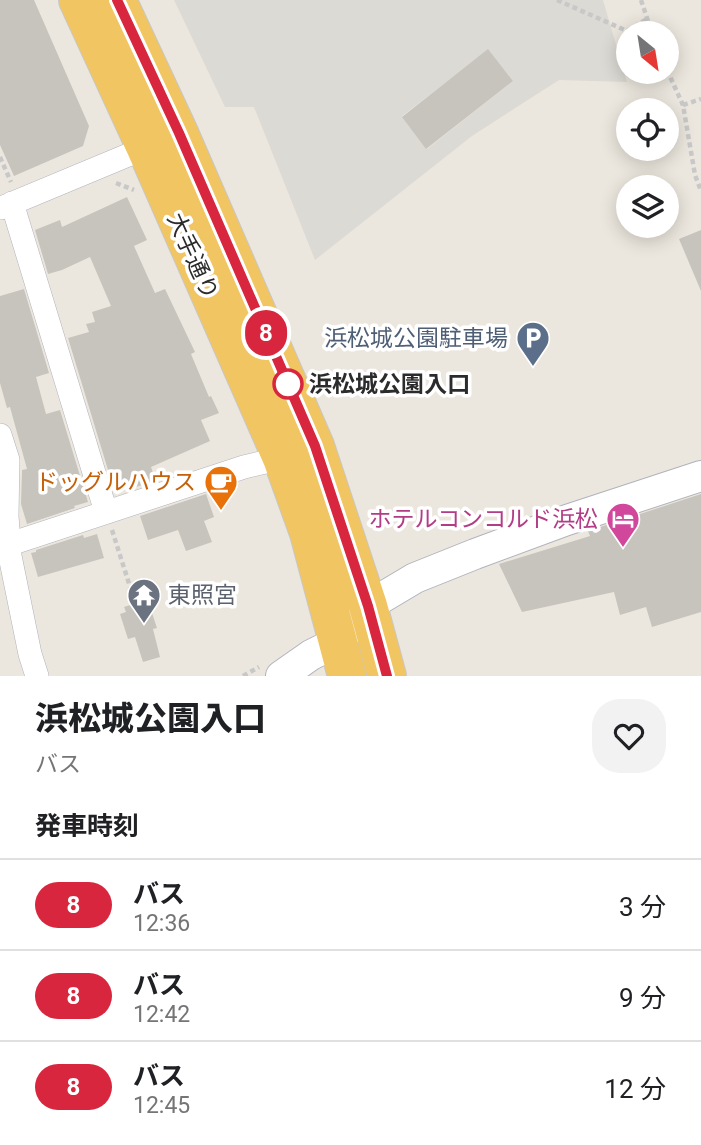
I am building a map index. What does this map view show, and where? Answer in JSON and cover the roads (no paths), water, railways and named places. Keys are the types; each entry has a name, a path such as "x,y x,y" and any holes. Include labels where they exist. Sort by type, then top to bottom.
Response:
{"highway":[{"name":"大手通り","path":"78,0 162,141 315,446 368,606 393,671"},
{"name":"大手通り","path":"117,0 162,141 309,533 343,659"}],"street":[{"path":"106,512 9,200 162,141"},
{"path":"0,435 8,460 5,545 13,568 37,676"},
{"path":"5,545 244,467 282,458"},
{"path":"343,659 368,606 415,578 567,520 701,476"},
{"path":"274,669 310,655 343,659 393,671"}],"place":[{"name":"浜松城公園駐車場","path":"533,368"},
{"name":"浜松城公園入口","path":"288,384"},
{"name":"ドッグルハウス","path":"221,512"},
{"name":"ホテルコンコルド浜松","path":"623,549"},
{"name":"東照宮","path":"144,625"}]}
